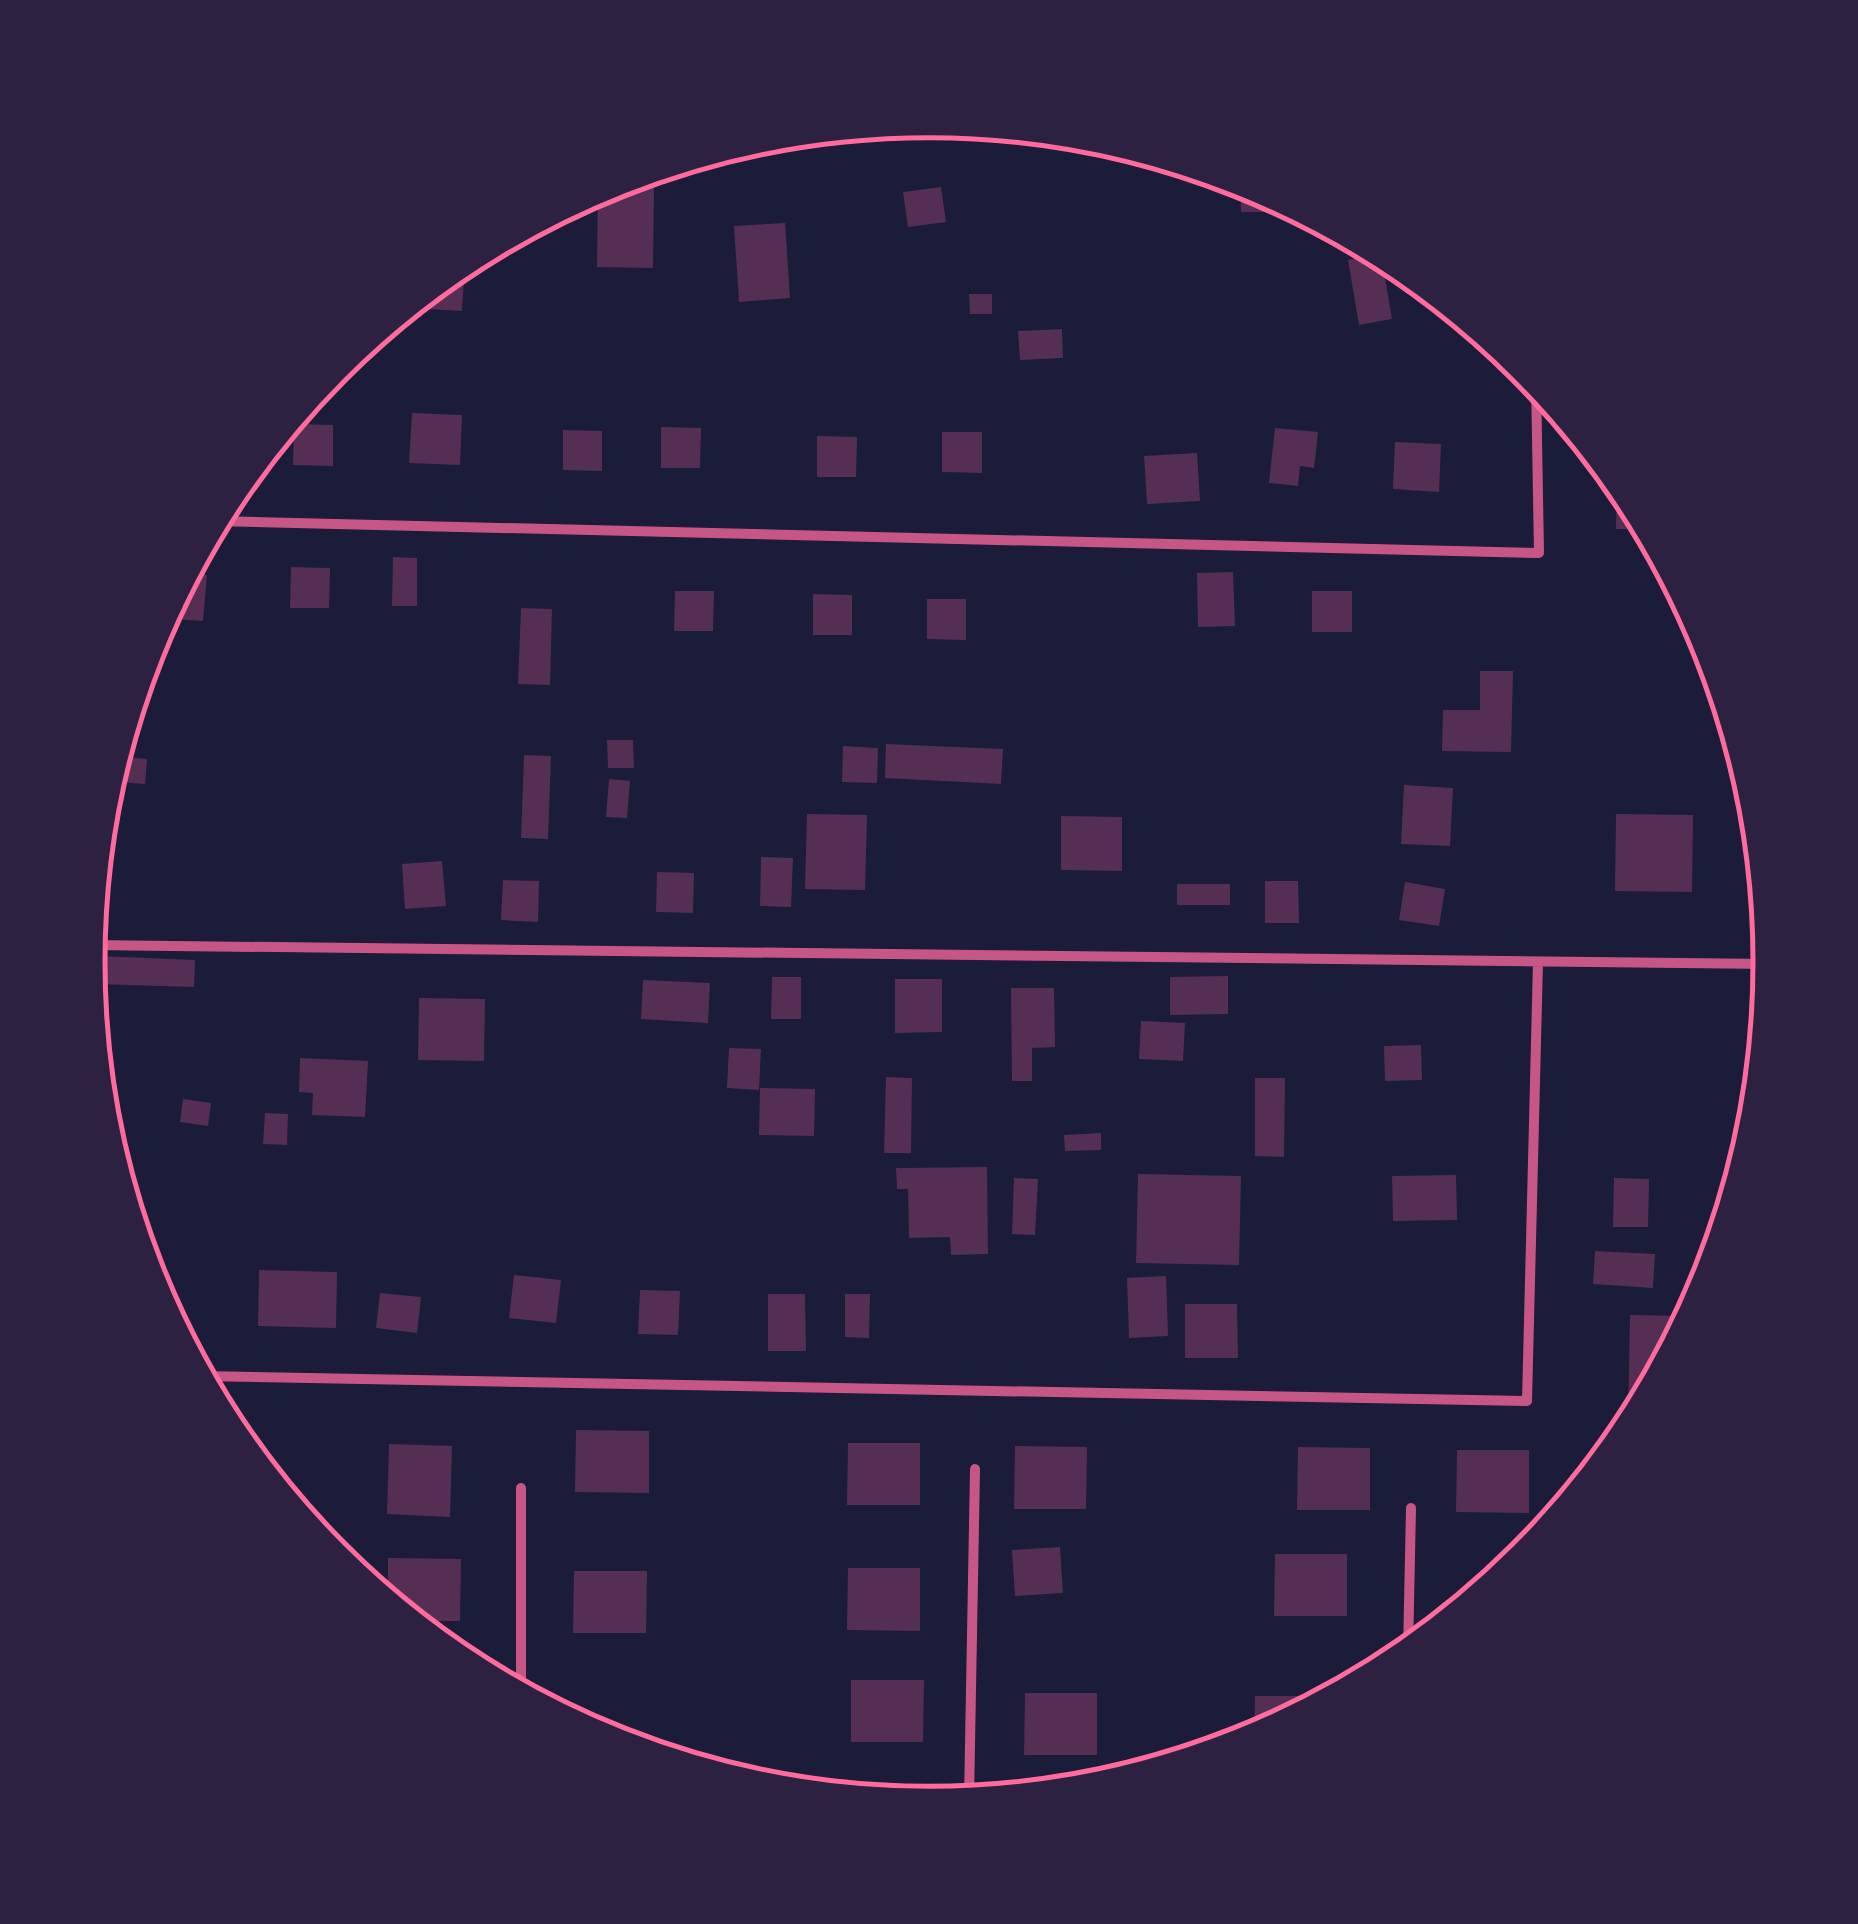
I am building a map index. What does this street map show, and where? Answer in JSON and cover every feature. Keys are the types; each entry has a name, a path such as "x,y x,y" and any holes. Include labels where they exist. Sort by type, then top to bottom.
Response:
{"street":[{"path":"233,521 1539,553 1536,405"},
{"path":"106,945 1753,964"},
{"path":"216,1376 1527,1401 1538,962"},
{"path":"968,1785 975,1469"},
{"path":"521,1488 521,1678"},
{"path":"1408,1632 1410,1508"}],"building":[{"path":"654,187 653,268 597,267 598,208"},
{"path":"941,187 946,222 908,227 903,192"},
{"path":"1241,200 1264,210 1264,212 1241,212"},
{"path":"785,223 790,298 739,302 734,226"},
{"path":"1357,258 1385,276 1392,319 1359,325 1348,260"},
{"path":"464,282 462,311 428,307"},
{"path":"969,294 992,294 992,314 970,314"},
{"path":"1062,329 1063,358 1020,360 1018,331"},
{"path":"412,413 462,415 460,465 409,463"},
{"path":"305,424 333,425 333,466 293,465 294,437"},
{"path":"661,427 701,428 700,468 661,468"},
{"path":"1275,428 1318,432 1314,468 1300,466 1298,486 1269,483"},
{"path":"563,430 602,431 602,471 563,470"},
{"path":"942,432 982,432 982,473 942,472"},
{"path":"817,436 857,437 856,477 817,477"},
{"path":"1395,442 1441,444 1439,492 1393,489"},
{"path":"1197,453 1200,501 1147,504 1144,456"},
{"path":"1616,508 1630,529 1616,529"},
{"path":"393,557 417,558 417,606 392,606"},
{"path":"291,567 330,568 329,608 290,608"},
{"path":"1233,572 1235,626 1198,627 1197,573"},
{"path":"202,575 207,575 203,621 180,619"},
{"path":"675,591 714,591 713,631 674,631"},
{"path":"1312,591 1352,591 1352,632 1312,632"},
{"path":"813,594 852,595 852,635 813,635"},
{"path":"927,599 966,599 966,640 927,639"},
{"path":"521,608 552,609 550,685 518,684"},
{"path":"1480,671 1513,671 1511,752 1442,751 1443,710 1480,710"},
{"path":"607,740 633,740 634,768 608,768"},
{"path":"886,744 1003,749 1001,784 885,778"},
{"path":"843,746 878,748 877,783 842,782"},
{"path":"524,755 551,756 548,839 521,838"},
{"path":"131,757 147,759 145,784 125,782"},
{"path":"609,779 630,781 627,818 606,817"},
{"path":"1404,785 1453,788 1450,846 1401,844"},
{"path":"807,814 867,815 865,890 805,889"},
{"path":"1616,814 1693,815 1692,892 1615,891"},
{"path":"1061,816 1122,817 1122,871 1061,870"},
{"path":"761,857 793,858 791,907 760,906"},
{"path":"442,861 446,906 405,909 402,864"},
{"path":"657,872 694,873 693,913 656,912"},
{"path":"503,880 539,881 538,922 501,920"},
{"path":"1265,881 1298,881 1299,923 1265,923"},
{"path":"1405,882 1445,889 1439,926 1399,920"},
{"path":"1177,884 1230,884 1230,905 1177,905"},
{"path":"105,956 195,960 194,987 106,984"},
{"path":"1228,976 1228,1014 1170,1015 1170,977"},
{"path":"772,977 801,977 801,1019 771,1019"},
{"path":"895,979 942,979 942,1032 895,1033"},
{"path":"643,980 710,983 708,1023 641,1019"},
{"path":"1011,988 1054,988 1055,1047 1032,1048 1032,1081 1012,1081"},
{"path":"419,998 485,999 484,1061 418,1060"},
{"path":"1141,1021 1185,1023 1183,1061 1139,1059"},
{"path":"1421,1045 1422,1080 1385,1081 1384,1046"},
{"path":"729,1048 761,1049 759,1090 727,1088"},
{"path":"300,1058 368,1061 365,1117 312,1115 313,1093 299,1092"},
{"path":"886,1077 912,1078 911,1153 884,1153"},
{"path":"1255,1078 1285,1078 1284,1157 1255,1156"},
{"path":"760,1088 815,1089 814,1136 759,1135"},
{"path":"183,1099 211,1103 208,1126 180,1122"},
{"path":"265,1113 288,1114 287,1145 263,1144"},
{"path":"1101,1133 1101,1150 1065,1151 1064,1135"},
{"path":"987,1167 988,1254 951,1255 950,1237 909,1238 908,1189 897,1189 896,1168"},
{"path":"1138,1174 1241,1176 1239,1265 1136,1263"},
{"path":"1456,1175 1457,1220 1393,1221 1392,1176"},
{"path":"1014,1178 1038,1179 1035,1235 1012,1234"},
{"path":"1614,1178 1649,1179 1648,1227 1613,1227"},
{"path":"1595,1251 1655,1254 1653,1288 1593,1284"},
{"path":"259,1270 337,1272 336,1328 258,1326"},
{"path":"514,1275 561,1280 556,1323 509,1318"},
{"path":"1166,1276 1168,1336 1129,1338 1127,1278"},
{"path":"640,1290 680,1291 678,1335 638,1334"},
{"path":"380,1293 421,1297 417,1333 376,1328"},
{"path":"768,1294 805,1294 806,1351 768,1351"},
{"path":"845,1294 870,1294 869,1338 845,1337"},
{"path":"1185,1304 1237,1304 1238,1358 1185,1358"},
{"path":"1630,1315 1673,1316 1643,1374 1628,1397"},
{"path":"576,1430 649,1431 649,1493 575,1492"},
{"path":"848,1443 920,1443 920,1505 847,1505"},
{"path":"389,1444 452,1446 450,1517 387,1514"},
{"path":"1015,1446 1087,1447 1086,1509 1014,1509"},
{"path":"1298,1447 1370,1448 1370,1510 1297,1510"},
{"path":"1457,1450 1529,1450 1529,1513 1456,1512"},
{"path":"1060,1547 1063,1593 1015,1596 1012,1550"},
{"path":"1275,1554 1347,1554 1347,1616 1274,1616"},
{"path":"388,1558 461,1559 460,1621 434,1621 388,1584"},
{"path":"848,1568 920,1568 920,1631 847,1630"},
{"path":"574,1571 647,1571 646,1633 573,1633"},
{"path":"851,1680 924,1680 923,1742 851,1742"},
{"path":"1025,1693 1097,1693 1097,1755 1024,1755"},
{"path":"1255,1696 1303,1696 1293,1701 1254,1718"}]}
